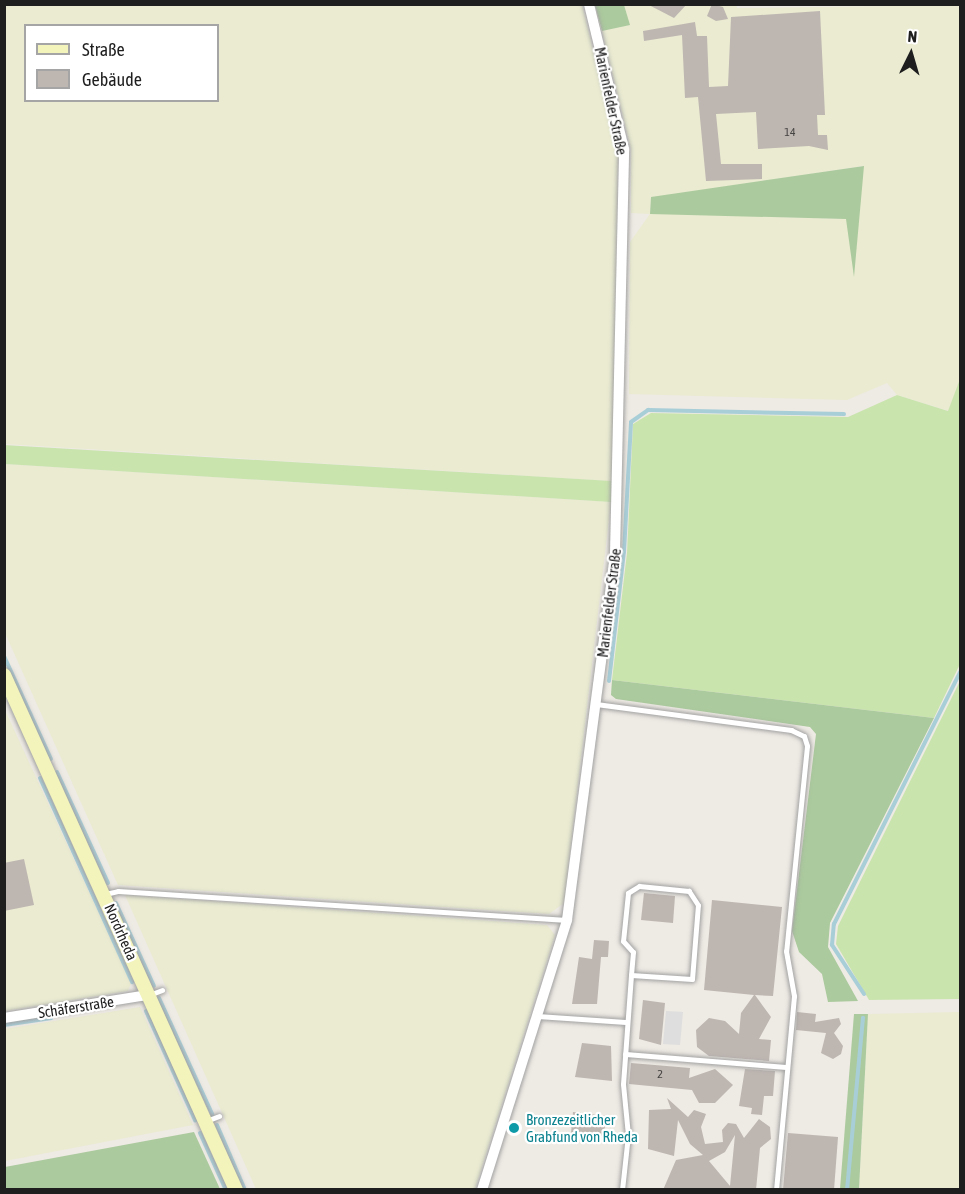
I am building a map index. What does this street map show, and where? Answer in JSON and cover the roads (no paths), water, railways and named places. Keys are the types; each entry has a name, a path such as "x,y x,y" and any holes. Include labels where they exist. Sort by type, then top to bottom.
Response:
{"main road":[{"name":"Nordrheda","path":"4,675 105,894 148,995 212,1119 236,1190"}],"street":[{"name":"Marienfelder Straße","path":"482,1190 567,920 615,553 624,159 589,4"},
{"name":"Schäferstraße","path":"4,1018 148,995"}],"lane":[{"path":"596,704 790,730 804,736 807,746 786,951 794,996 776,1190"},
{"path":"622,1190 628,1135 622,1084 625,1054 627,1022 631,975 633,952 623,941 628,893 639,886 689,891 698,905 692,979 631,975"},
{"path":"105,894 118,891 567,920"},
{"path":"148,995 162,990"},
{"path":"536,1016 627,1022"},
{"path":"625,1054 786,1067"}],"waterway":[{"path":"609,681 624,552 631,422 648,410 844,414"},
{"path":"4,656 51,759"},
{"path":"864,994 832,945 834,924 960,672"},
{"path":"57,772 108,883"},
{"path":"40,778 132,982"},
{"path":"116,903 154,986"},
{"path":"159,998 212,1114"},
{"path":"146,1011 195,1120"},
{"path":"4,1025 51,1018"},
{"path":"847,1190 863,1018"},
{"path":"217,1125 245,1190"},
{"path":"200,1133 226,1190"}],"place":[{"name":"Bronzezeitlicher Grabfund von Rheda","path":"514,1128"}]}
